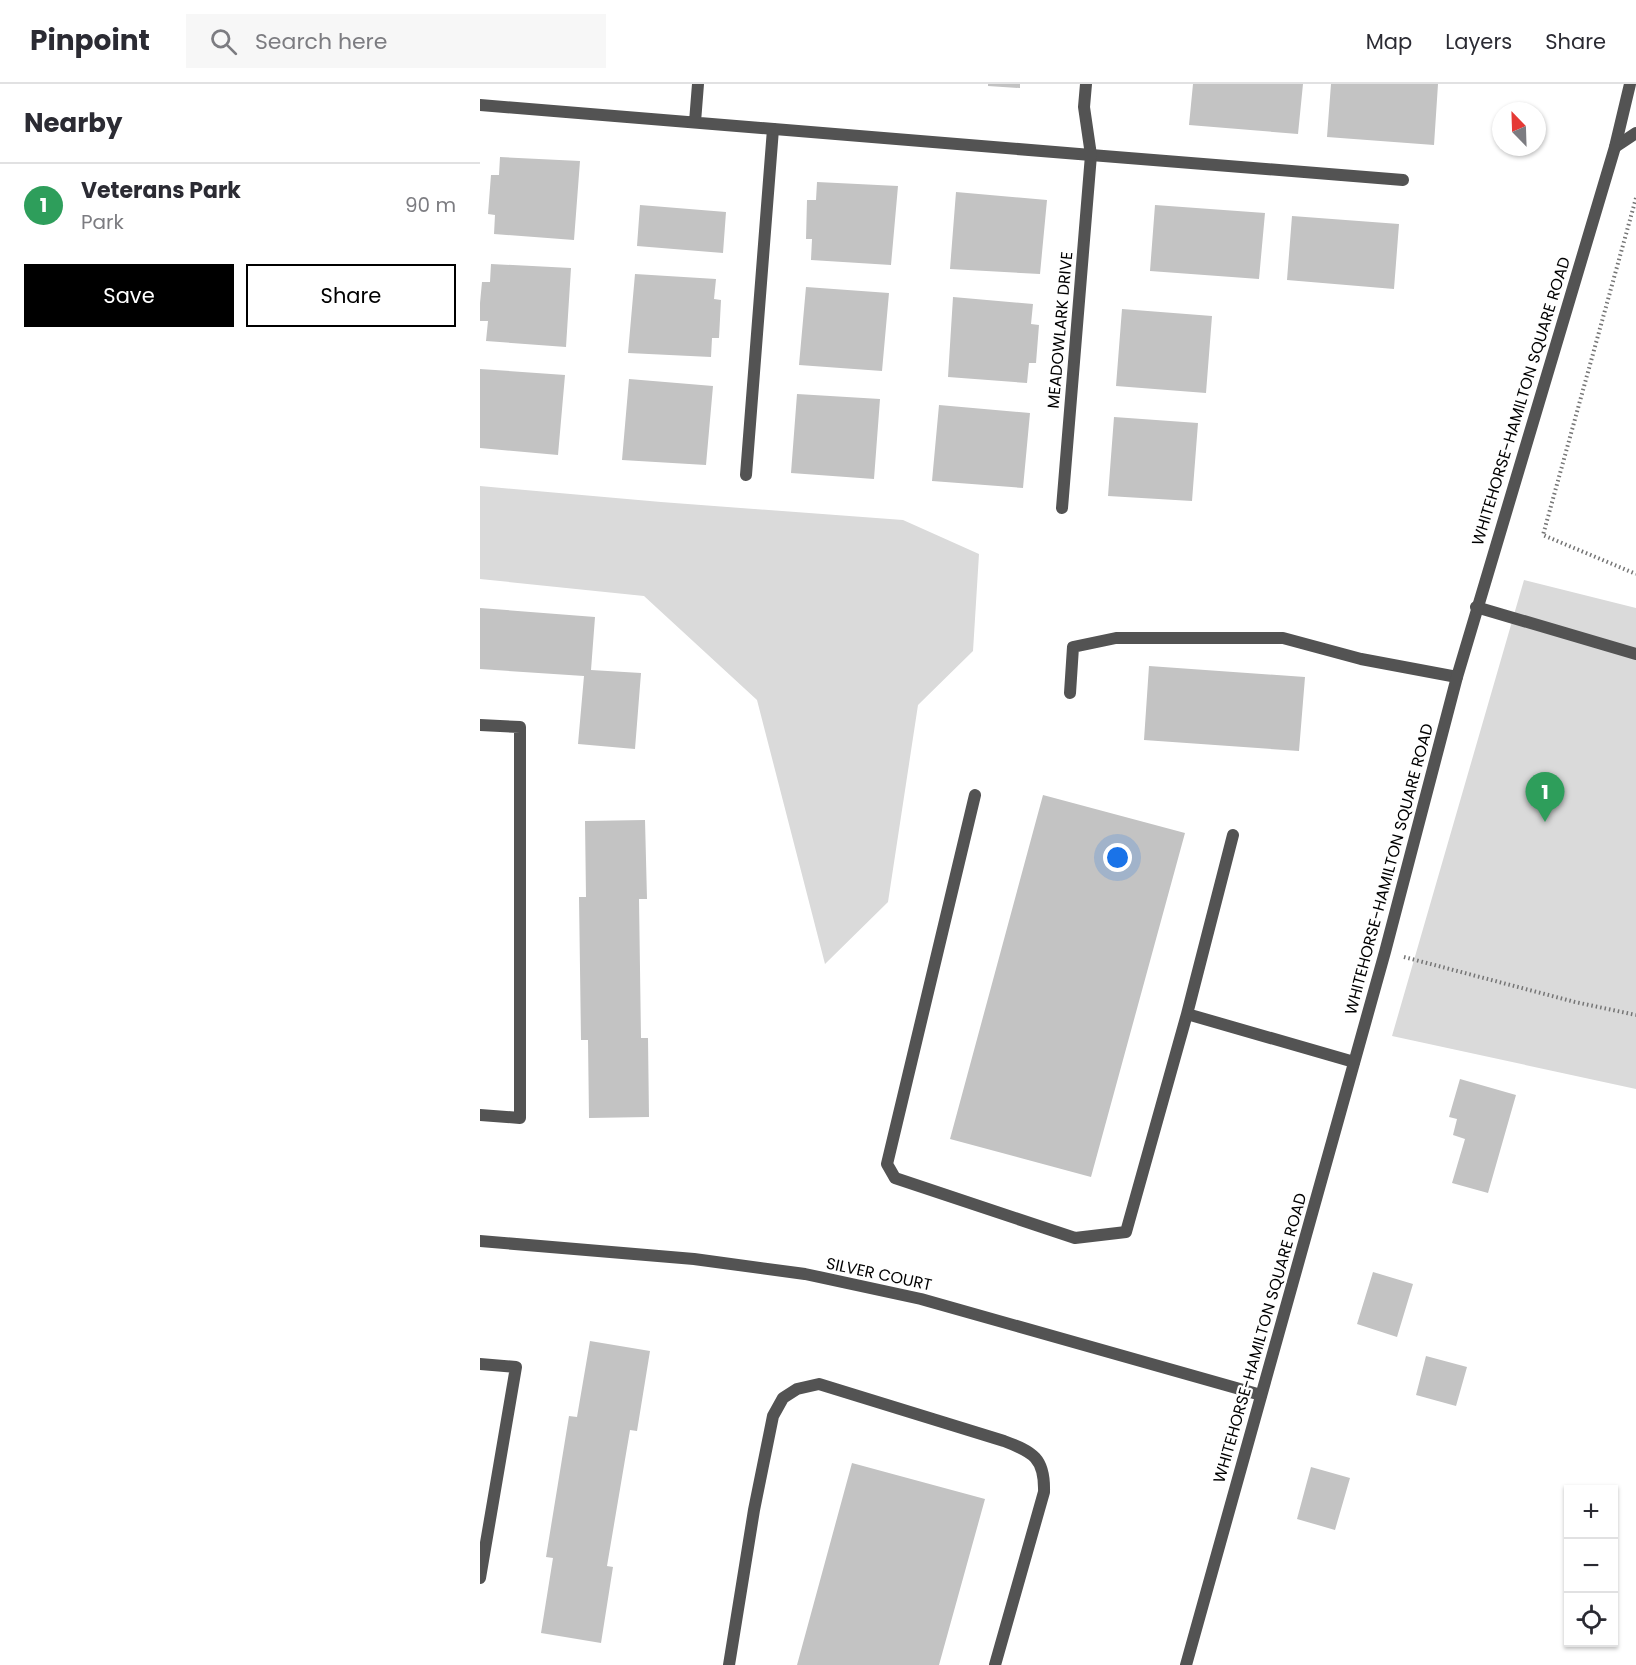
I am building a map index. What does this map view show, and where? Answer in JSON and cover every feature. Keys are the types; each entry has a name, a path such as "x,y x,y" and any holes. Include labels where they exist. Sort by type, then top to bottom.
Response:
{"street":[{"path":"695,122 698,84"},
{"name":"MEADOWLARK DRIVE","path":"1062,508 1090,155 1084,107 1086,84"},
{"name":"WHITEHORSE-HAMILTON SQUARE ROAD","path":"1186,1665 1385,952 1476,608 1615,147 1630,84"},
{"path":"480,105 1403,180"},
{"path":"746,475 773,129"},
{"path":"1615,147 1636,133"},
{"path":"1476,608 1636,654"},
{"path":"1070,693 1073,647 1116,638 1283,638 1361,658 1457,677"},
{"path":"480,725 520,727 520,1118 480,1115"},
{"path":"975,795 887,1164 895,1178 1075,1238 1126,1232 1187,1014 1233,836"},
{"path":"1187,1014 1354,1062"},
{"name":"SILVER COURT","path":"480,1241 694,1259 805,1274 921,1299 1261,1395"},
{"path":"480,1364 516,1367 480,1578"},
{"path":"729,1665 754,1510 773,1416 783,1398 797,1389 819,1384 1030,1451 1039,1464 1044,1477 1044,1492 994,1665"}],"path":[{"path":"1636,198 1543,534 1636,574"},
{"path":"1385,952 1575,1002 1636,1015"}],"shaded area":[{"path":"480,486 903,520 979,554 973,651 918,705 888,902 825,964 757,700 644,596 480,579"},
{"path":"1524,580 1636,608 1636,1089 1392,1036"}],"building":[{"path":"988,84 1020,84 1020,88 988,86"},
{"path":"1193,84 1303,84 1298,134 1189,125"},
{"path":"1331,84 1438,84 1434,145 1327,137"},
{"path":"500,157 580,161 574,240 494,234 495,215 488,214 491,175 499,175"},
{"path":"817,182 898,186 891,265 811,260 812,239 806,239 807,200 816,200"},
{"path":"956,192 1047,200 1040,274 950,269"},
{"path":"640,205 726,212 723,253 637,246"},
{"path":"1155,205 1265,213 1259,279 1150,271"},
{"path":"1292,216 1399,224 1394,289 1287,280"},
{"path":"491,264 571,268 566,347 486,341 488,321 480,321 480,303 482,282 490,282"},
{"path":"635,274 716,279 714,299 721,300 719,338 712,338 711,357 628,353"},
{"path":"806,287 889,293 882,371 799,365"},
{"path":"953,297 1033,304 1031,324 1039,325 1036,363 1029,363 1027,383 948,377"},
{"path":"1122,309 1212,316 1206,393 1116,386"},
{"path":"480,369 565,375 558,455 480,448"},
{"path":"629,379 713,386 706,465 622,460"},
{"path":"797,394 880,399 874,479 791,473"},
{"path":"939,405 1030,413 1023,488 932,481"},
{"path":"1114,417 1198,423 1192,501 1108,496"},
{"path":"480,608 595,617 591,670 641,673 635,749 578,744 584,676 480,669"},
{"path":"1149,666 1305,677 1299,751 1144,740"},
{"path":"1043,795 1185,833 1091,1177 950,1139"},
{"path":"645,820 647,899 639,899 641,1038 648,1038 649,1117 589,1118 588,1040 581,1040 579,897 586,897 585,821"},
{"path":"1460,1079 1516,1095 1488,1193 1452,1183 1465,1139 1453,1135 1457,1119 1449,1117"},
{"path":"1373,1272 1413,1284 1397,1337 1357,1324"},
{"path":"590,1341 650,1351 637,1431 630,1430 607,1566 613,1567 601,1643 541,1633 553,1558 546,1557 569,1416 577,1417"},
{"path":"1426,1356 1467,1367 1456,1406 1416,1395"},
{"path":"852,1463 985,1499 939,1665 797,1665"},
{"path":"1311,1467 1350,1478 1335,1530 1297,1519"}],"place":[{"name":"Veterans Park","path":"1545,822"}]}
